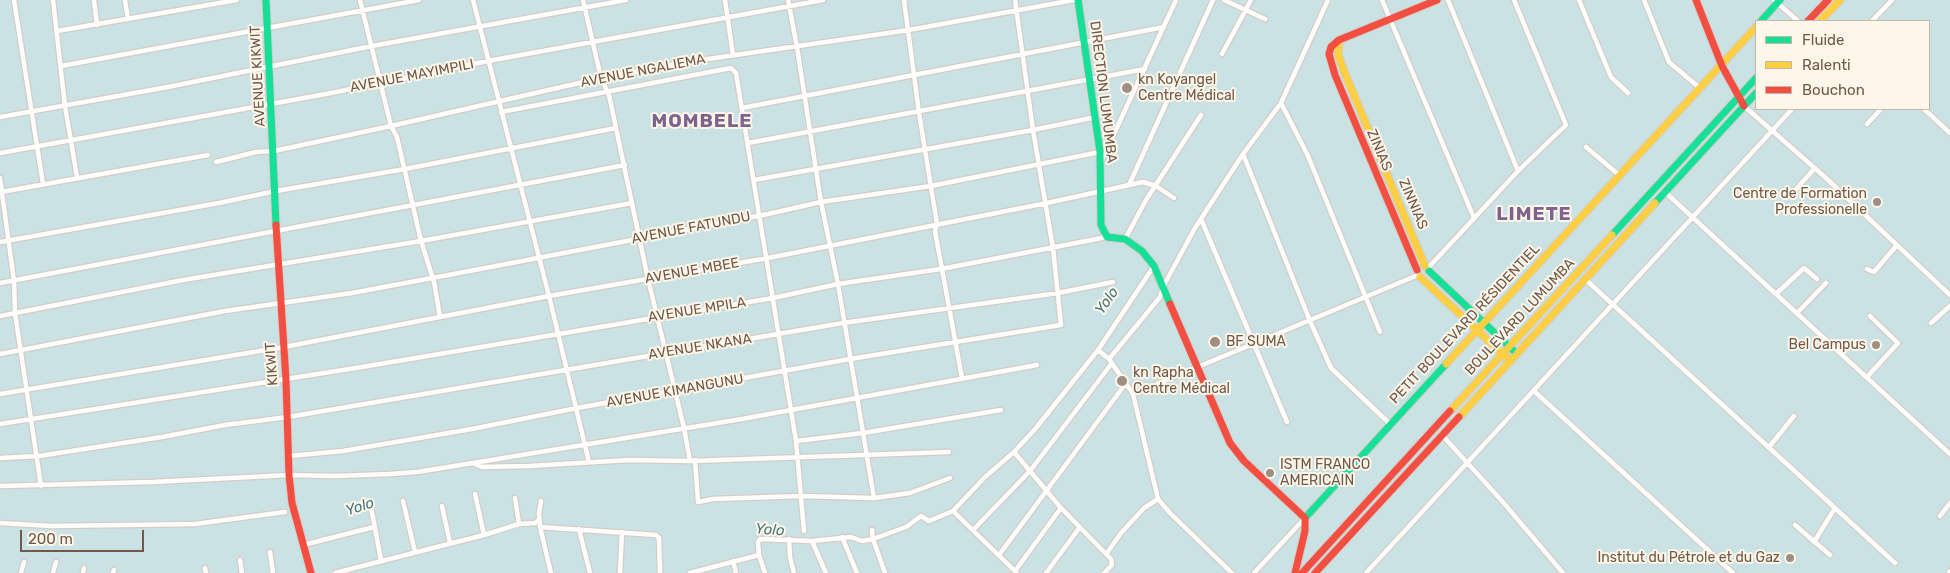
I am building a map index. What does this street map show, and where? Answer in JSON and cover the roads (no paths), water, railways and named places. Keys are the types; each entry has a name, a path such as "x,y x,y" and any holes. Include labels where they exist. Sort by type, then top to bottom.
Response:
{"main road":[{"name":"AVENUE KIKWIT","path":"266,0 274,151"},
{"name":"DIRECTION LUMUMBA","path":"1078,0 1100,152 1101,225 1108,237"},
{"path":"1339,40 1437,0"},
{"path":"1696,0 1722,66 1744,106"},
{"path":"1809,20 1828,0"},
{"path":"1821,20 1840,0"},
{"path":"1762,20 1777,1"},
{"name":"PETIT BOULEVARD RÉSIDENTIEL","path":"1305,518 1483,322 1755,28"},
{"name":"ZINNIAS","path":"1339,40 1338,54 1344,71 1428,268"},
{"name":"ZINIAS","path":"1339,40 1331,47 1329,54 1334,74 1418,274"},
{"path":"1334,74 1344,71"},
{"name":"BOULEVARD LUMUMBA","path":"1302,573 1755,79"},
{"name":"BOULEVARD LUMUMBA","path":"1315,573 1755,94"},
{"name":"KIKWIT","path":"274,151 278,264 288,417 289,475 296,522 311,573"},
{"path":"1371,163 1381,159"},
{"path":"1108,237 1125,239 1148,257 1164,285 1224,432 1237,452 1305,518 1306,523 1296,573"},
{"path":"1418,274 1420,266 1428,268 1451,293 1516,354"},
{"path":"1418,274 1427,277 1428,268"},
{"path":"1418,274 1510,361"}],"street":[{"path":"14,0 43,184"},
{"path":"53,0 65,106 77,177"},
{"path":"94,0 97,25"},
{"path":"125,0 128,19"},
{"path":"57,30 97,25 237,0"},
{"path":"360,0 391,126 397,136 440,317"},
{"path":"61,66 419,0"},
{"path":"473,0 528,221 549,296 588,462"},
{"path":"583,0 601,78 608,92 625,165 648,279 692,460 698,502 713,499 801,496 874,498 910,493 950,478"},
{"path":"0,117 626,0"},
{"path":"725,0 732,55"},
{"path":"788,0 821,202 838,284 843,323 874,498"},
{"name":"AVENUE MAYIMPILI","path":"0,153 824,0"},
{"path":"904,0 924,149 937,224 935,228 941,269 962,378"},
{"path":"1016,0 1033,130 1054,248 1058,293"},
{"name":"AVENUE NGALIEMA","path":"216,162 256,152 274,151 391,126 498,100 601,78 732,55 909,30 1074,0"},
{"path":"1101,164 1176,0"},
{"path":"1129,184 1213,0"},
{"path":"1224,0 1266,19"},
{"path":"1222,54 1251,0"},
{"path":"973,530 1030,471 1110,361 1160,297 1164,285 1201,219 1242,154 1281,103 1328,0"},
{"path":"1382,0 1474,218"},
{"path":"1448,0 1518,171"},
{"path":"1428,268 1518,171 1566,125 1514,0"},
{"path":"1579,0 1611,77 1628,93"},
{"path":"1644,0 1669,62 1700,89"},
{"path":"1873,20 1892,0"},
{"path":"1777,1 1797,20"},
{"path":"742,108 1164,27"},
{"path":"501,112 731,68 736,72 768,258 778,334 796,441 804,531"},
{"path":"748,143 919,113 1145,69"},
{"path":"1281,103 1308,156 1380,332"},
{"path":"1744,106 1815,168 1950,295"},
{"path":"1366,573 1791,110"},
{"path":"1867,124 1880,110"},
{"path":"1925,110 1950,133"},
{"path":"1125,239 1156,186 1202,115"},
{"path":"754,180 1096,117"},
{"path":"0,242 276,191 405,170 616,128"},
{"path":"1586,147 1619,175"},
{"name":"AVENUE FATUNDU","path":"0,354 225,311 352,292 539,258 821,202 931,186 1100,152"},
{"path":"1242,154 1310,320 1335,373 1390,424"},
{"path":"1,192 208,155"},
{"path":"0,283 625,165"},
{"path":"1790,196 1815,168"},
{"path":"0,178 14,281 15,313 41,486"},
{"name":"AVENUE MBEE","path":"0,394 284,347 549,296 768,258 1100,192 1129,184 1143,182 1156,186"},
{"path":"1156,186 1174,198"},
{"path":"1666,192 1950,454"},
{"path":"0,316 278,264 421,241 632,203"},
{"path":"1201,219 1287,422"},
{"name":"AVENUE MPILA","path":"0,424 286,380 657,316 774,298 838,284 941,269 1108,237"},
{"path":"1867,269 1874,272 1898,246"},
{"path":"765,573 758,555 759,540 812,541 852,537 862,541 903,528 921,516 929,521 952,511 985,477 1014,452 1098,350 1154,266"},
{"path":"1776,294 1804,268 1817,279"},
{"path":"1133,394 1254,345 1418,274"},
{"path":"1585,279 1895,563"},
{"name":"AVENUE NKANA","path":"0,458 37,455 162,437 843,323 1058,293 1113,282"},
{"path":"1799,314 1826,284"},
{"name":"AVENUE KIMANGUNU","path":"289,456 343,451 850,359 1061,325 1058,293"},
{"path":"1932,322 1950,306"},
{"path":"1867,376 1898,343 1870,316"},
{"path":"1098,350 1110,361 1133,394 1158,499 1232,573"},
{"path":"0,486 41,486 289,475 335,476 408,473 647,435 1037,365"},
{"path":"999,555 1126,383"},
{"path":"1534,391 1733,573"},
{"path":"796,441 863,433 1001,410"},
{"path":"1769,447 1794,416"},
{"path":"1434,428 1468,462 1563,573"},
{"path":"473,463 482,467 529,466 588,462 797,458 950,452"},
{"path":"1014,452 1062,508 1107,553 1112,562 1104,573"},
{"path":"475,494 484,535"},
{"path":"515,498 519,524"},
{"path":"1107,553 1121,533 1144,508 1158,499"},
{"path":"403,501 415,552"},
{"path":"541,501 540,527 551,573"},
{"path":"1940,516 1950,503"},
{"path":"442,506 450,543"},
{"path":"371,507 380,560"},
{"path":"952,511 1016,572 1062,508"},
{"path":"1814,542 1834,508"},
{"path":"0,522 51,526 195,524 285,512"},
{"name":"PETIT BOULEVARD RÉSIDENTIEL","path":"1254,573 1305,518"},
{"path":"335,573 484,535 519,524 535,523 540,520"},
{"path":"1796,525 1830,555"},
{"path":"302,541 374,527"},
{"path":"540,527 658,536 660,573"},
{"path":"1046,573 1080,527"},
{"path":"579,529 590,573"},
{"path":"872,530 873,539 885,573"},
{"path":"620,573 622,532"},
{"path":"842,537 857,573"},
{"path":"788,540 794,573"},
{"path":"812,541 826,573"},
{"path":"270,552 272,573"},
{"path":"690,573 709,570 758,555"},
{"path":"240,560 242,573"},
{"path":"734,561 736,573"},
{"path":"22,573 24,562"},
{"path":"53,573 56,562"}],"water":[{"name":"Yolo","path":"0,0 1950,0 1950,573 0,573"}],"place":[{"name":"kn Koyangel Centre Médical","path":"1127,88"},
{"name":"Centre de Formation Professionelle","path":"1877,202"},
{"name":"BF SUMA","path":"1215,342"},
{"name":"Bel Campus","path":"1876,345"},
{"name":"kn Rapha Centre Médical","path":"1122,381"},
{"name":"ISTM FRANCO AMERICAIN","path":"1270,473"},
{"name":"Institut du Pétrole et du Gaz","path":"1790,558"}],"district":[{"name":"MOMBELE","path":"702,122"},
{"name":"LIMETE","path":"1534,215"}]}
